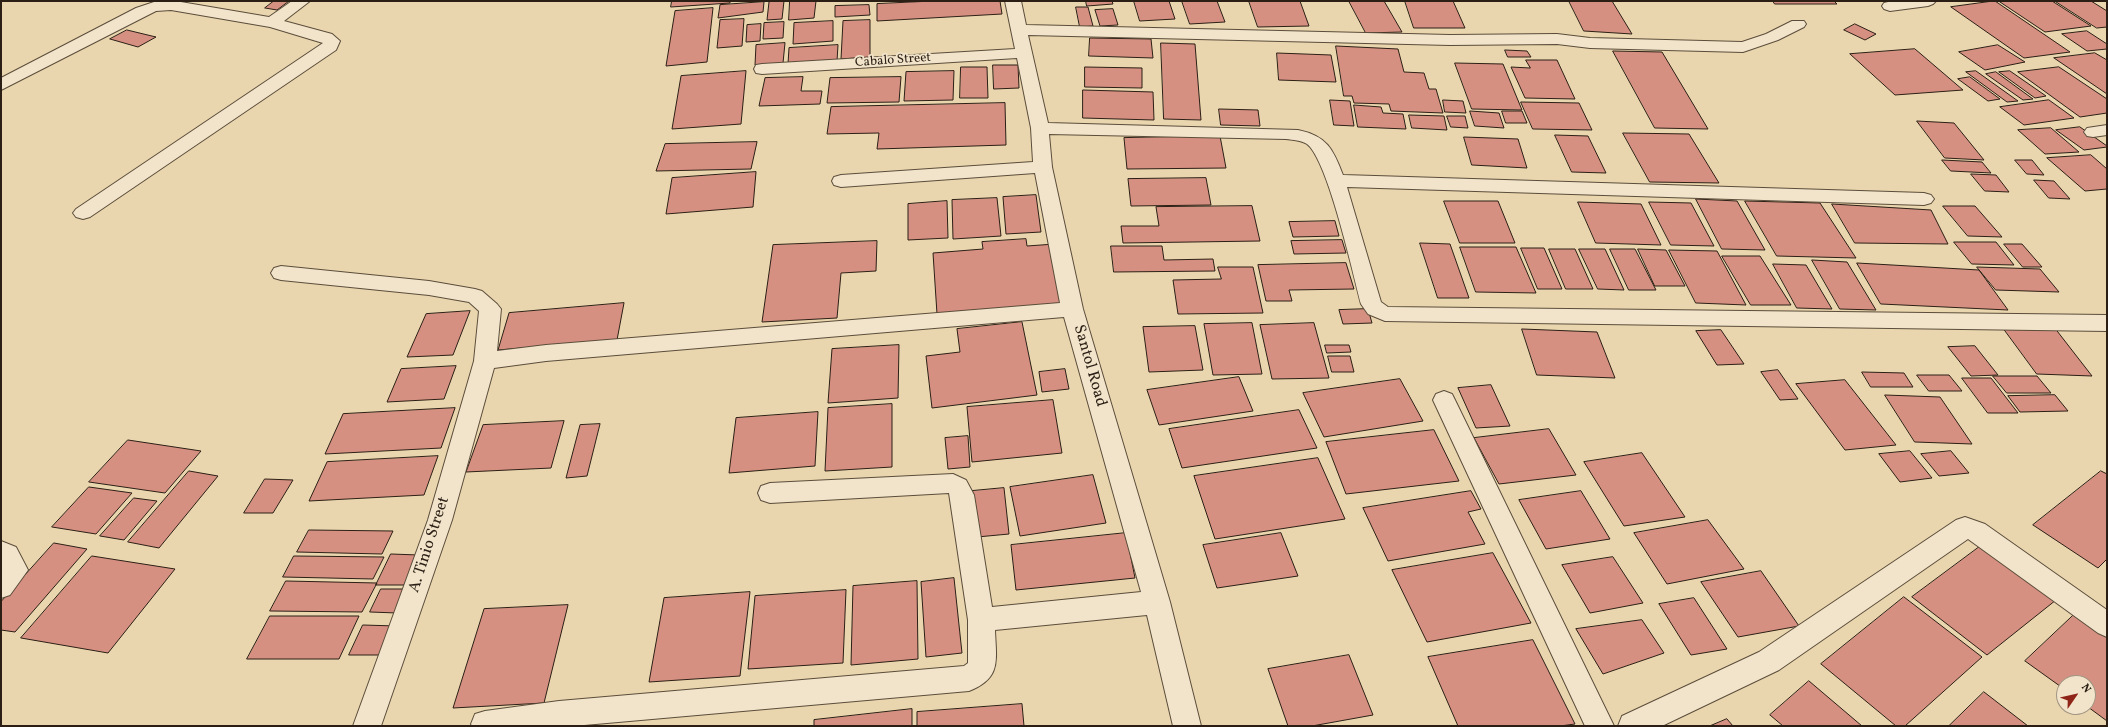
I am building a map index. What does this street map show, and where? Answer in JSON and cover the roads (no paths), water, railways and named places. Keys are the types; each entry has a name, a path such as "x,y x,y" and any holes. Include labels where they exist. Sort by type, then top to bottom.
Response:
{"street":[{"path":"272,22 302,1"},
{"name":"Santol Road","path":"1013,1 1040,128 1043,167 1072,309 1158,602 1187,726"},
{"path":"1890,6 1928,1"},
{"path":"1,85 142,11 154,7 172,5 272,22 326,37 332,41 330,47 83,213"},
{"path":"1020,30 1450,40 1557,40 1590,43 1743,47 1772,37 1798,24"},
{"name":"Cabalo Street","path":"762,69 1025,53"},
{"path":"1040,128 1294,135 1314,141 1320,146 1337,181 1371,304 1375,309 1385,314 2107,323"},
{"path":"841,181 1043,167"},
{"path":"1337,181 1811,197 1924,199"},
{"name":"A. Tinio Street","path":"281,273 429,288 474,296 490,309 485,361 440,520 367,726"},
{"path":"485,361 546,353 1072,309"},
{"path":"1444,400 1600,726"},
{"path":"485,724 559,714 969,678 978,672 983,665 981,620 963,498 960,488 956,484 950,483 770,493"},
{"path":"1632,726 1769,661 1965,527 1976,530 2107,625"},
{"path":"1,552 7,555 15,570 1,587"},
{"path":"981,620 1158,602"}]}
